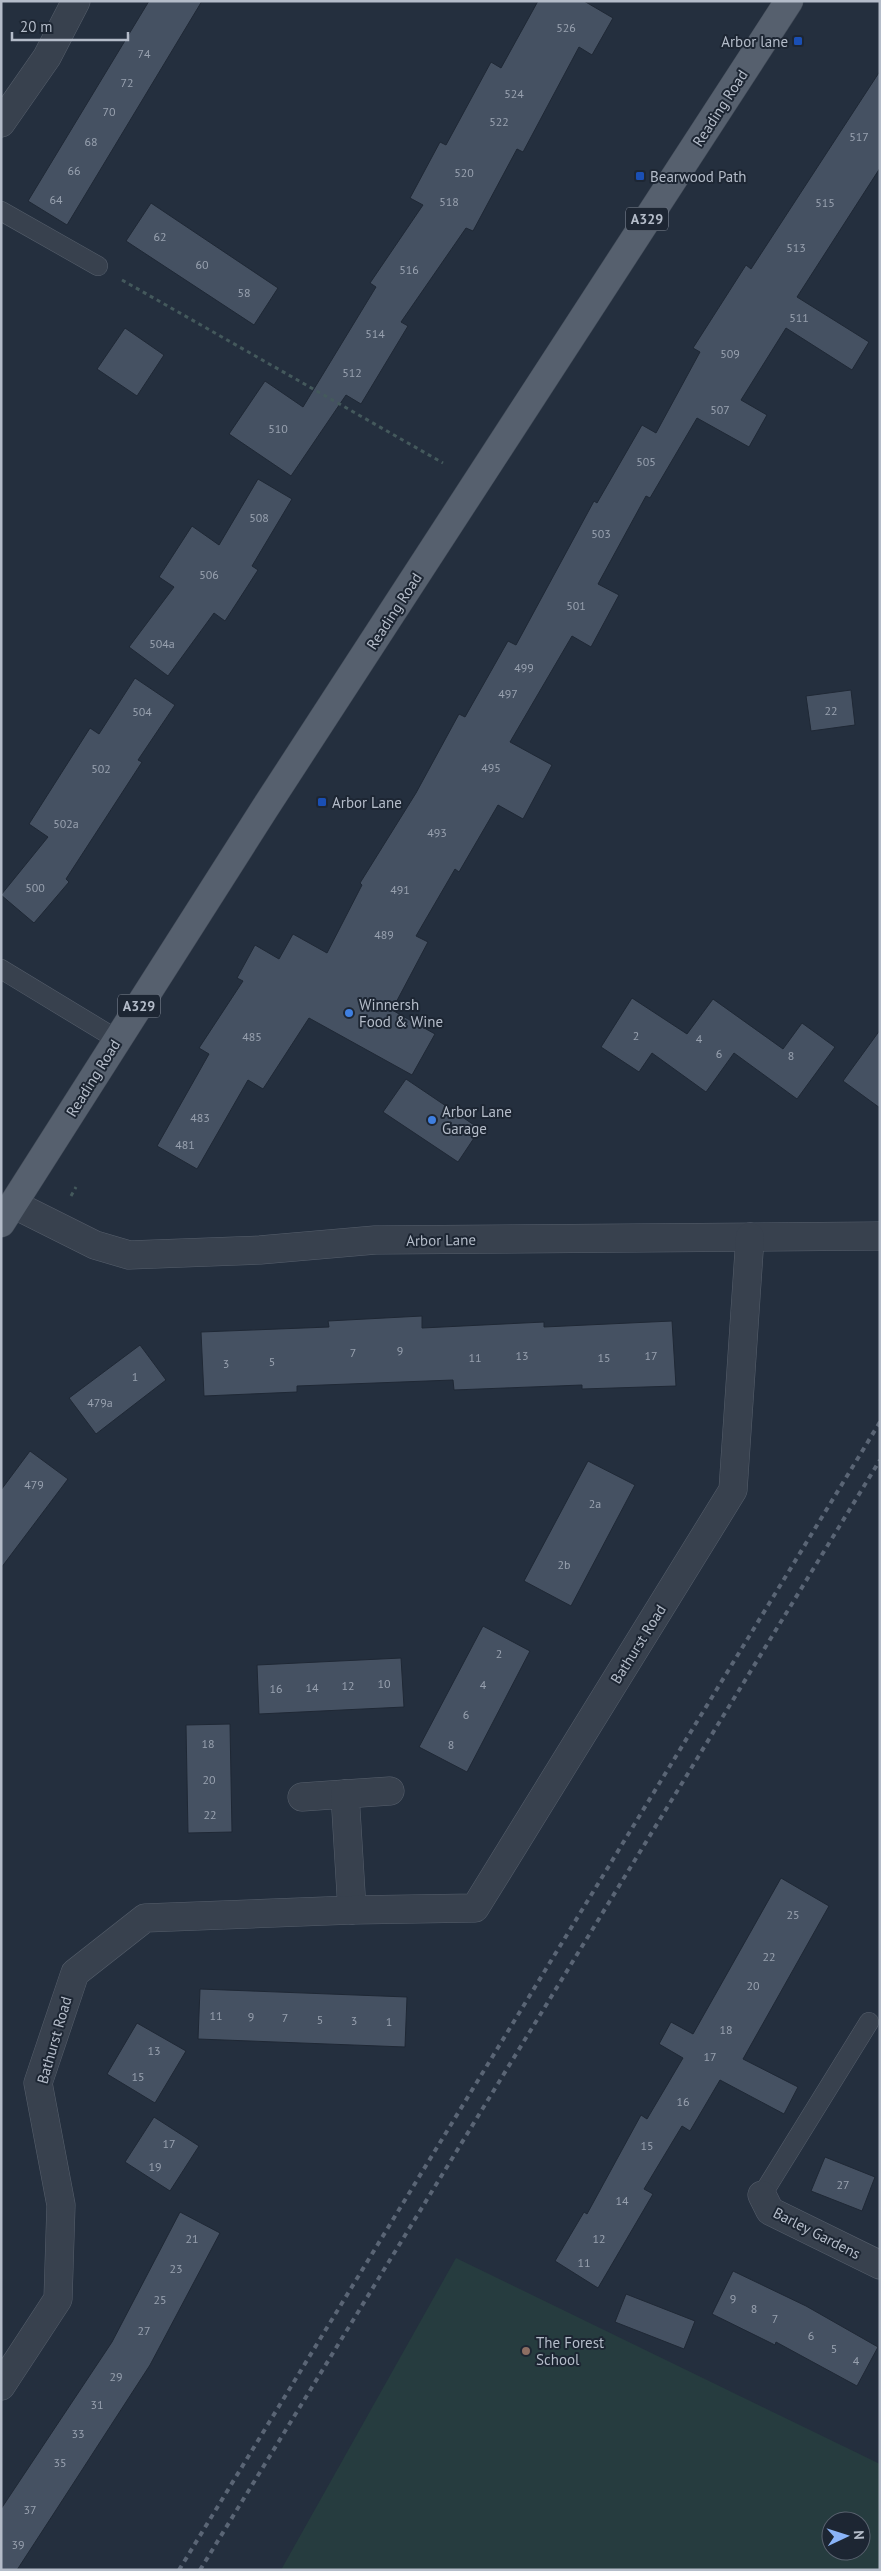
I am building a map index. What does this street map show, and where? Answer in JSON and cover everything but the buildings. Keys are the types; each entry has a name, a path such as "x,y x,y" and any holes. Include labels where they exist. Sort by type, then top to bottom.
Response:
{"main road":[{"name":"Reading Road","path":"7,1214 781,3"}],"street":[{"path":"4,114 47,57 76,1"},
{"name":"Arbor Lane","path":"7,1214 129,1255 260,1250 376,1240 880,1236"},
{"name":"Bathurst Road","path":"1,2386 58,2299 60,2205 38,2083 75,1973 144,1918 352,1910 476,1908 733,1490 750,1237"},
{"path":"302,1797 390,1792"},
{"path":"345,1794 352,1910"},
{"name":"Barley Gardens","path":"762,2195 770,2211 880,2265"}],"lane":[{"path":"1,211 98,266"},
{"path":"1,969 118,1040"},
{"path":"762,2195 869,2022"}],"path":[{"path":"98,266 443,463"}],"green space":[{"name":"The Forest School","path":"456,2258 880,2464 880,2570 281,2570"}],"railway":[{"path":"179,2570 880,1422"},
{"path":"200,2570 880,1460"}],"place":[{"name":"Arbor lane","path":"798,41"},
{"name":"Bearwood Path","path":"640,176"},
{"name":"Arbor Lane","path":"322,802"},
{"name":"Winnersh Food & Wine","path":"349,1013"},
{"name":"Arbor Lane Garage","path":"432,1120"},
{"name":"The Forest School","path":"526,2351"}]}
